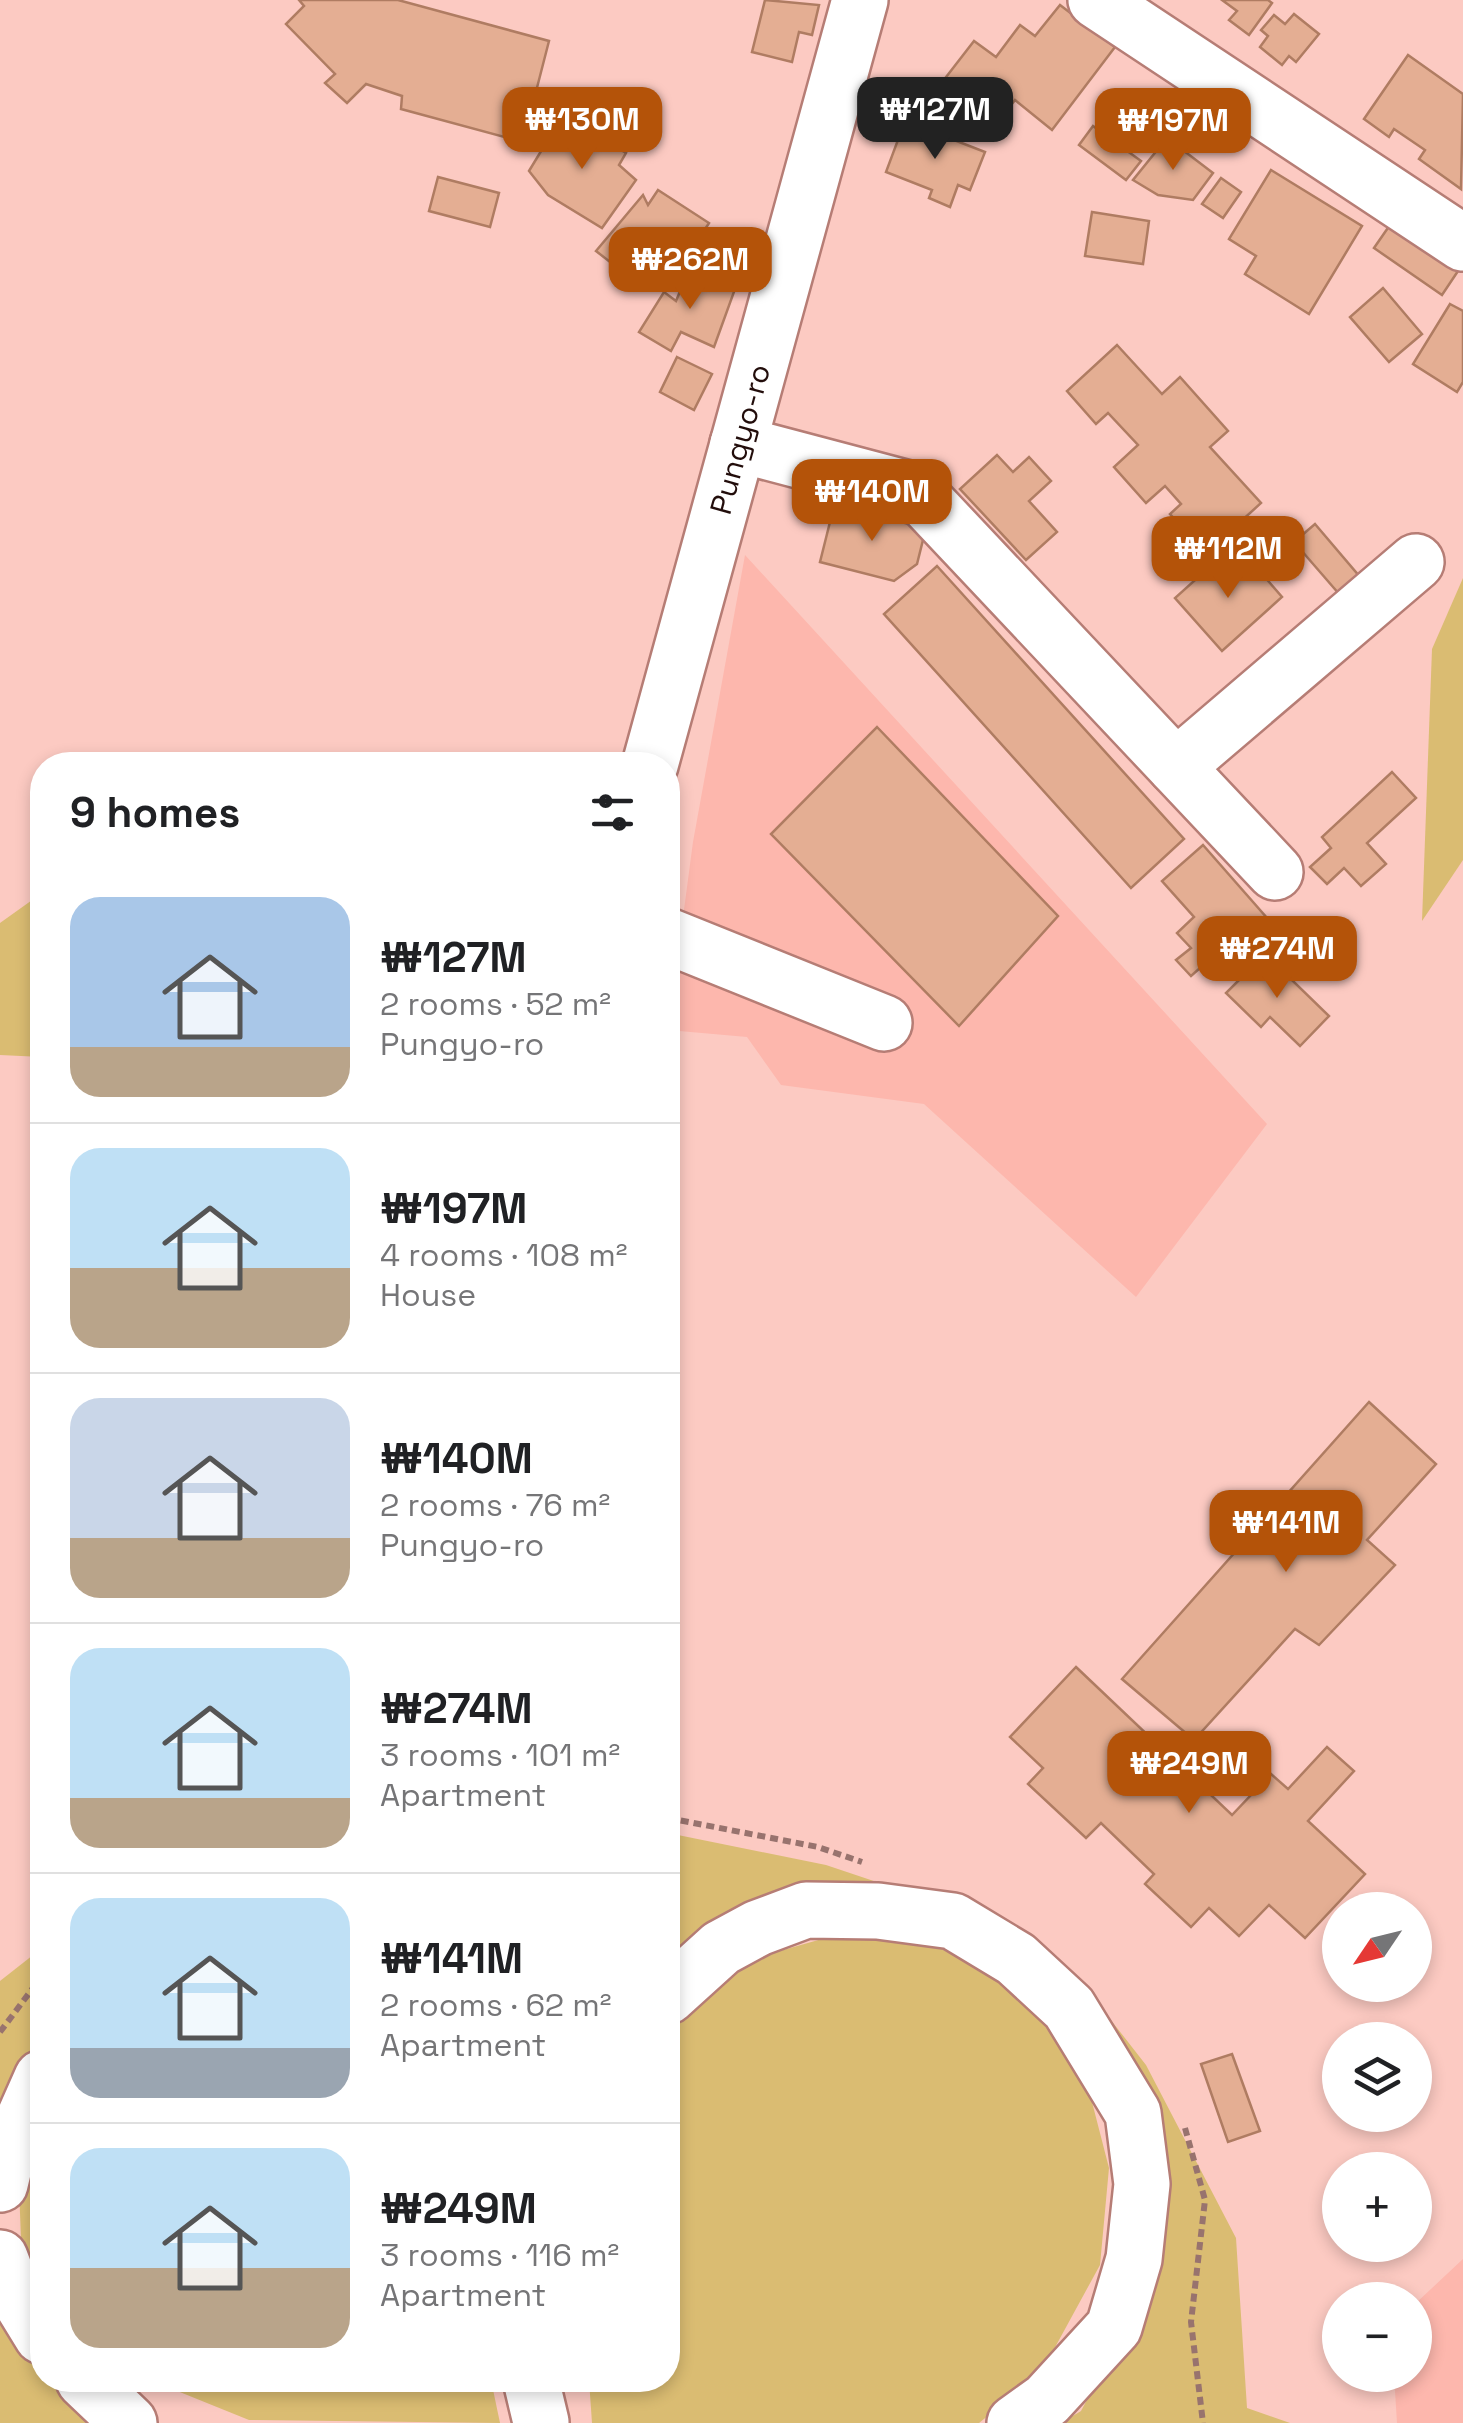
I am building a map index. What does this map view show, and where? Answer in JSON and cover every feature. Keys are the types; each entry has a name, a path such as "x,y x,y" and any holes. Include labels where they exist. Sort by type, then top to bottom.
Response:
{"main road":[{"name":"Pungyo-ro","path":"654,752 860,0"},
{"path":"1096,0 1463,243"},
{"path":"738,444 916,491 1276,872"},
{"path":"1176,767 1416,562"},
{"path":"680,941 884,1023"},
{"path":"680,1985 720,1948 806,1910 878,1911 953,1922 1016,1958 1069,2008 1133,2113 1142,2184 1134,2260 1114,2327 1046,2400 1015,2423"},
{"path":"0,2184 6,2159 30,2105"},
{"path":"0,2258 30,2316"},
{"path":"97,2392 129,2423"}],"path":[{"path":"0,2032 30,1992"}],"shaded area":[{"path":"745,555 1267,1124 1136,1297 924,1104 781,1085 747,1037 680,1031 680,940 693,842"},
{"path":"1463,578 1463,860 1422,921 1432,649"},
{"path":"30,902 30,1056 0,1055 0,923"},
{"path":"680,1835 826,1865 1005,1925 843,1896 680,1971"},
{"path":"836,1935 934,1945 1014,1987 1084,2071 1109,2168 1100,2265 1041,2373 979,2423 592,2423 590,2392 680,2392 680,2011 744,1961"},
{"path":"30,1957 30,2057 0,2104 0,1981"},
{"path":"1085,1987 1146,2065 1236,2238 1247,2408 1290,2423 1061,2423 1081,2411 1148,2285"},
{"path":"30,2161 30,2275 22,2265 19,2187"},
{"path":"1463,2259 1463,2423 1397,2423 1395,2392 1432,2392 1432,2288"},
{"path":"0,2299 30,2345 30,2392 74,2392 108,2423 0,2423"},
{"path":"180,2392 494,2392 500,2423 249,2420"}],"building":[{"path":"299,0 398,0 549,41 523,142 401,109 402,96 366,84 347,103 325,83 335,74 286,24 304,6"},
{"path":"765,0 819,5 812,35 799,32 792,62 752,52"},
{"path":"1222,0 1272,3 1249,35 1229,20 1237,11"},
{"path":"1060,5 1115,47 1052,130 1015,100 997,123 943,81 974,41 996,57 1020,25 1035,36"},
{"path":"1294,14 1319,34 1296,62 1289,56 1282,65 1260,47 1268,36 1261,30 1274,15 1285,24"},
{"path":"1408,55 1463,94 1461,189 1419,159 1425,150 1394,129 1389,137 1364,119"},
{"path":"563,115 626,153 619,165 636,180 602,228 548,195 529,171"},
{"path":"905,121 985,152 970,190 958,185 950,207 929,198 932,190 886,172"},
{"path":"1093,126 1141,161 1126,180 1079,145"},
{"path":"1167,138 1213,173 1193,200 1158,195 1133,180"},
{"path":"1271,170 1362,226 1309,314 1245,274 1256,256 1229,239"},
{"path":"438,177 499,193 490,227 429,211"},
{"path":"1221,178 1241,192 1223,218 1202,204"},
{"path":"658,190 709,223 678,271 668,265 658,281 629,262 619,269 596,251 643,195 648,205"},
{"path":"1092,212 1149,221 1143,264 1085,256"},
{"path":"1392,222 1460,268 1442,295 1374,248"},
{"path":"689,270 735,289 714,347 681,332 671,351 639,332 664,292 676,301"},
{"path":"1383,288 1422,334 1389,362 1350,317"},
{"path":"1450,304 1463,311 1463,382 1457,392 1413,364"},
{"path":"1117,345 1162,394 1180,377 1228,431 1210,447 1261,503 1205,554 1170,514 1181,504 1165,486 1146,503 1114,467 1138,445 1108,413 1096,424 1067,391"},
{"path":"677,357 712,374 694,410 660,392"},
{"path":"997,455 1013,472 1029,457 1051,481 1029,501 1057,532 1026,560 960,489"},
{"path":"834,506 926,528 917,564 894,581 820,562"},
{"path":"1315,524 1360,577 1340,595 1294,542"},
{"path":"1224,554 1246,578 1257,568 1282,597 1222,651 1175,598"},
{"path":"937,566 1184,839 1131,888 884,614"},
{"path":"877,727 1058,916 959,1026 771,834"},
{"path":"1392,772 1416,798 1367,843 1386,864 1361,886 1344,868 1327,884 1310,867 1331,848 1322,837"},
{"path":"1203,845 1282,935 1238,974 1218,952 1191,976 1176,960 1191,948 1177,933 1194,917 1162,881"},
{"path":"1265,954 1329,1016 1300,1046 1270,1017 1261,1027 1226,993"},
{"path":"1369,1402 1436,1464 1367,1540 1395,1565 1319,1645 1295,1629 1194,1740 1122,1679"},
{"path":"1076,1667 1232,1815 1271,1774 1288,1789 1327,1747 1354,1771 1308,1821 1365,1874 1348,1892 1322,1892 1322,1920 1305,1938 1269,1905 1239,1936 1209,1908 1191,1927 1145,1884 1154,1874 1101,1823 1086,1838 1028,1784 1043,1768 1010,1737"},
{"path":"1232,2054 1260,2131 1228,2142 1201,2064"}]}
